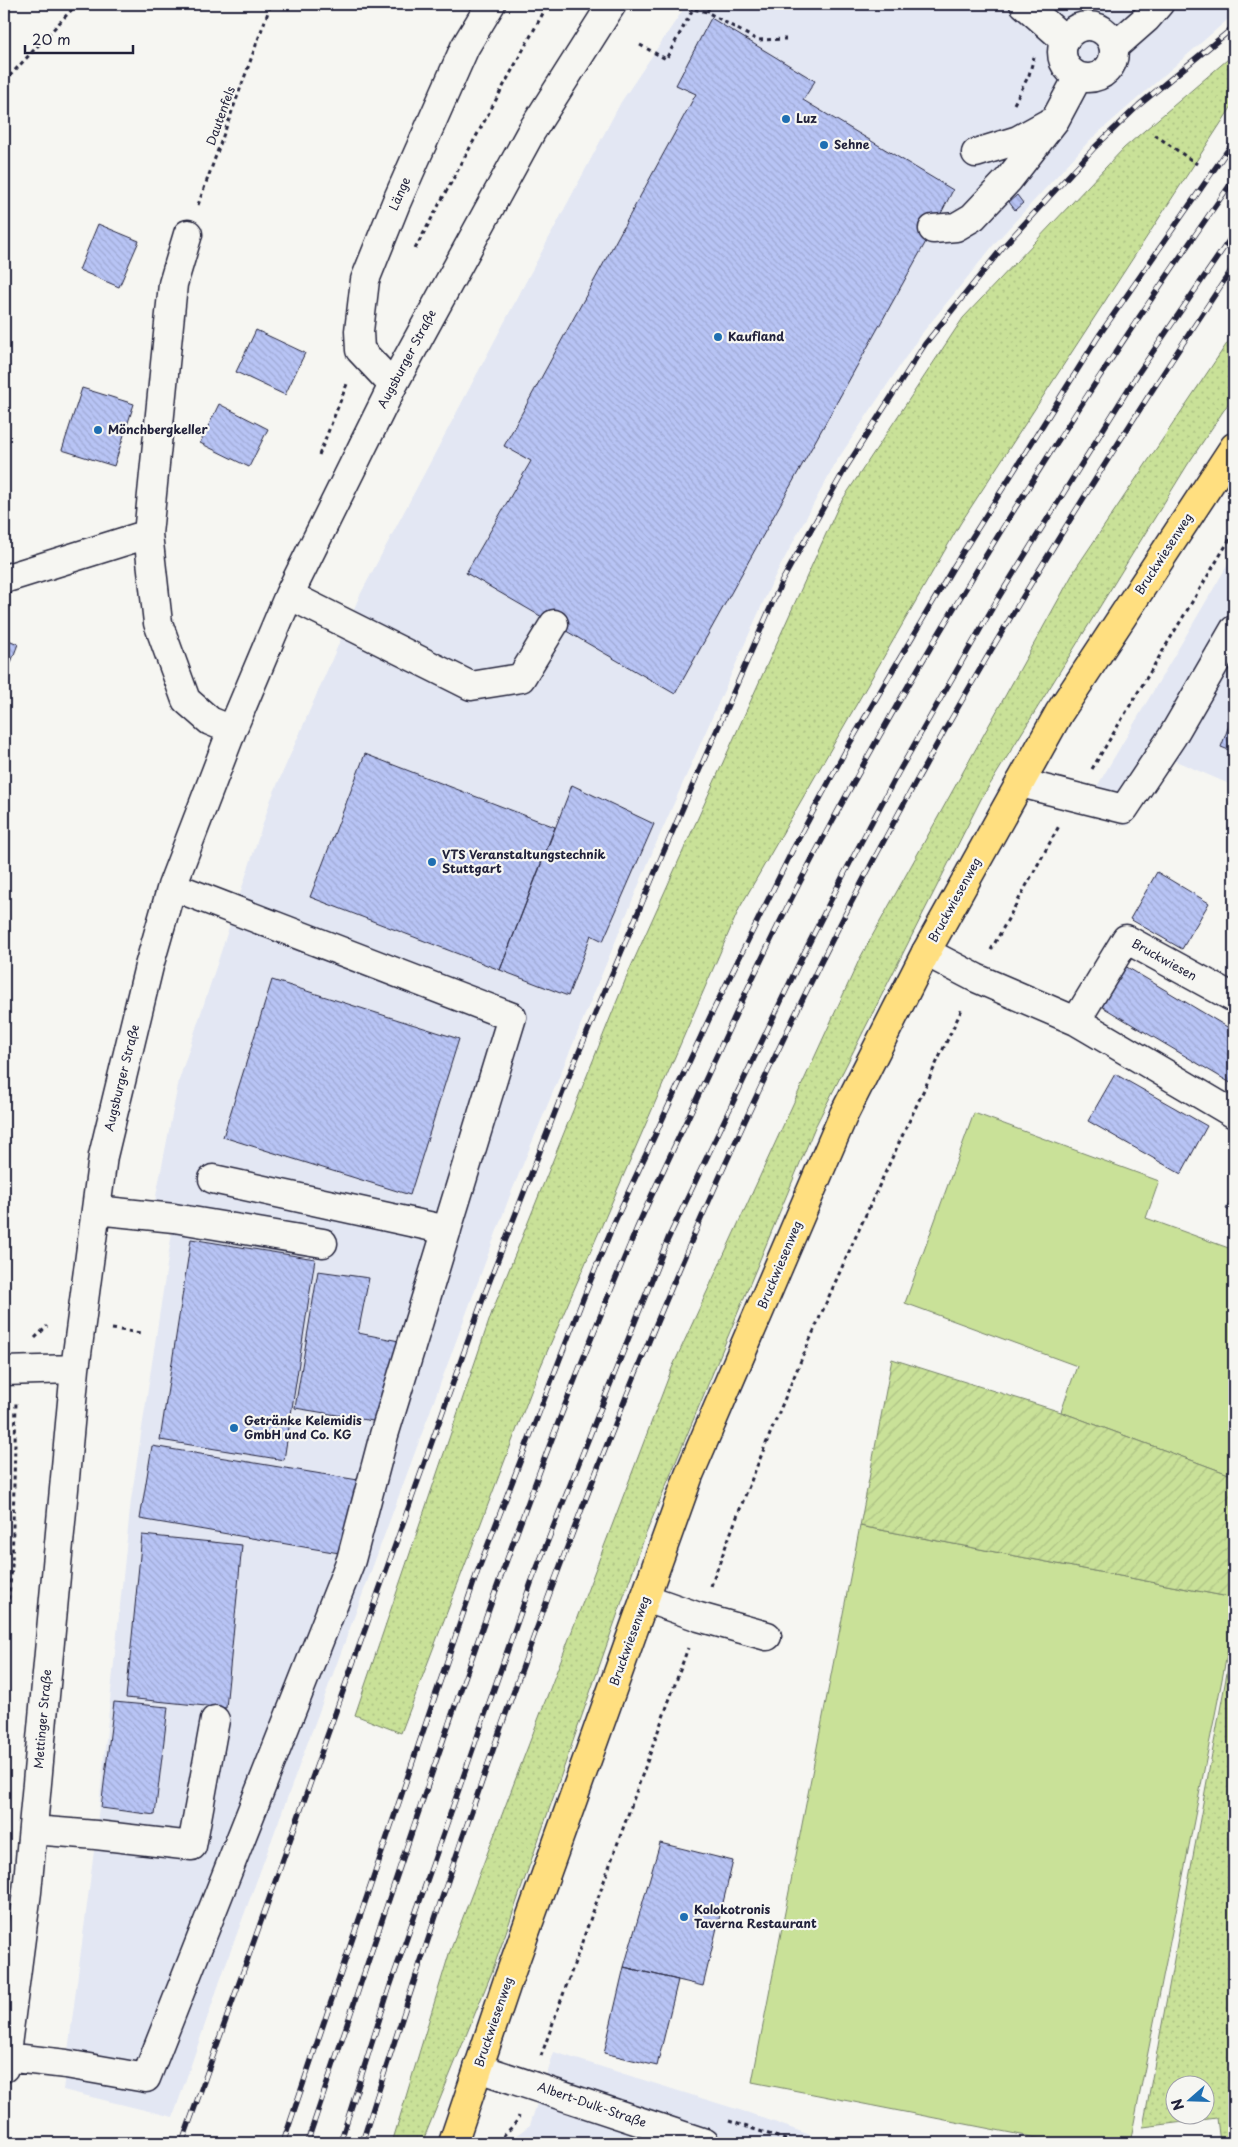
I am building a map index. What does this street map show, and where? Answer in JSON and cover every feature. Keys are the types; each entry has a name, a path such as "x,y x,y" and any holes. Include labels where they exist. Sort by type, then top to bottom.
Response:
{"main road":[{"name":"Bruckwiesenweg","path":"453,2143 510,1974 689,1475 844,1114 926,952 1059,713 1234,447"}],"street":[{"name":"Länge","path":"393,385 360,350 359,331 365,280 396,203 465,47 491,4"},
{"name":"Augsburger Straße","path":"75,1369 107,1135 149,966 172,886 232,730 288,595 393,385 530,132 612,4"},
{"path":"1114,47 1147,18 1159,4"},
{"path":"1034,12 1065,40"},
{"path":"1088,26 1105,31 1111,38 1114,47 1113,63 1102,76 1086,79 1078,77 1070,72 1062,57 1065,40 1070,32 1088,26"},
{"path":"934,229 956,227 973,217 1009,179 1055,120 1078,77"},
{"path":"983,151 1018,140 1055,120"},
{"path":"188,234 173,284 148,534 158,622 186,700 210,721 232,730"},
{"path":"4,579 148,534"},
{"path":"288,595 471,686 521,678 554,624"},
{"path":"1020,783 1124,809 1172,736 1234,630"},
{"path":"5,2063 66,2064 146,2078 351,1560 384,1435 512,1017 172,886"},
{"name":"Bruckwiesen","path":"1076,1022 1126,939 1234,998"},
{"path":"926,952 976,978 1076,1022 1234,1114"},
{"path":"213,1179 447,1230"},
{"path":"96,1210 174,1218 323,1243"},
{"path":"11,1370 75,1369"},
{"name":"Mettinger Straße","path":"5,2063 27,1892 75,1369"},
{"path":"645,1598 699,1617 767,1636"},
{"path":"33,1830 192,1846 215,1720"},
{"name":"Albert-Dulk-Straße","path":"478,2068 705,2143"}],"path":[{"path":"4,82 77,4"},
{"name":"Dautenfels","path":"188,234 271,4"},
{"path":"684,4 693,9 707,12 757,40 786,39"},
{"path":"707,12 711,4"},
{"path":"640,45 666,59 693,9"},
{"path":"983,151 1029,75 1034,12"},
{"path":"1154,135 1197,164"},
{"path":"541,2058 742,1500 847,1258 976,978 1074,798 1234,532"},
{"path":"4,1639 12,1567 14,1423 11,1370 23,1341 35,1338 46,1328 48,1323"}],"shaded area":[{"path":"687,4 1234,4 1234,14 1090,140 996,242 919,337 836,462 774,578 655,846 509,1198 228,1958 173,2117 63,2090 96,1835 131,1500 176,1206 155,1201 179,1080 271,799 360,595 621,102"},
{"path":"1234,554 1234,786 1171,759 1128,826 1082,812"},
{"path":"554,2052 749,2113 832,2143 506,2143 530,2125"}],"green space":[{"path":"1234,54 1234,103 960,524 739,909 540,1368 401,1733 355,1715 492,1312 629,971 839,505 963,318 1124,148"},
{"path":"1234,333 1234,395 1188,464 981,799 815,1127 645,1536 492,1972 422,2143 392,2143 449,1954 672,1368 860,958 1076,568"},
{"path":"974,1113 1159,1181 1146,1218 1234,1250 1234,1476 1061,1412 1077,1366 905,1303"},
{"path":"892,1359 1061,1412 1234,1476 1234,1598 860,1526"},
{"path":"860,1526 1234,1598 1234,1619 1130,2143 1062,2143 752,2082"},
{"path":"1234,1635 1234,2143 1220,2143 1216,2118 1216,2074 1166,2074 1166,2124 1168,2124 1143,2127"}],"building":[{"name":"Kaufland","path":"711,18 815,81 803,100 953,190 675,694 466,573 531,461 504,446 696,94 676,85"},
{"path":"1017,195 1023,203 1015,210 1009,202"},
{"path":"98,224 139,241 119,287 79,270"},
{"path":"256,330 305,353 285,395 236,372"},
{"path":"82,388 134,404 114,466 62,450"},
{"path":"219,404 268,429 249,467 200,443"},
{"path":"4,638 18,644 4,681"},
{"path":"1234,712 1234,752 1221,747"},
{"name":"VTS Veranstaltungstechnik Stuttgart","path":"365,754 555,827 500,970 310,897"},
{"path":"572,785 654,824 603,941 591,935 568,996 500,970"},
{"path":"1157,872 1209,903 1182,949 1130,919"},
{"path":"1125,966 1234,1031 1234,1085 1101,1006"},
{"path":"272,980 459,1039 410,1195 223,1137"},
{"path":"1115,1074 1207,1126 1181,1174 1088,1121"},
{"path":"1234,1195 1234,1213 1226,1209"},
{"path":"191,1239 315,1259 284,1460 160,1440"},
{"path":"318,1271 369,1278 358,1333 425,1346 391,1424 295,1408"},
{"path":"152,1446 358,1480 345,1554 140,1519"},
{"path":"142,1535 242,1545 226,1708 126,1698"},
{"path":"114,1702 168,1707 155,1815 101,1808"},
{"path":"660,1843 733,1861 703,1986 624,1967"},
{"path":"624,1967 678,1980 657,2066 604,2053"}],"railway":[{"path":"182,2143 485,1293 571,1071 664,851 782,581 845,469 925,344 1003,247 1095,147 1139,105 1234,27"},
{"path":"283,2143 477,1573 614,1223 710,1017 793,849 847,748 954,566 1100,334 1234,141"},
{"path":"307,2143 462,1686 544,1459 634,1235 754,976 812,859 909,684 960,598 1066,428 1234,179"},
{"path":"340,2143 389,1989 531,1583 668,1239 801,959 898,773 997,600 1137,375 1234,233"},
{"path":"362,2143 461,1843 513,1694 568,1546 625,1399 686,1253 751,1109 865,875 964,697 1068,523 1234,266"}],"place":[{"name":"Luz","path":"786,119"},
{"name":"Sehne","path":"824,145"},
{"name":"Kaufland","path":"718,337"},
{"name":"Mönchbergkeller","path":"98,430"},
{"name":"VTS Veranstaltungstechnik Stuttgart","path":"432,862"},
{"name":"Getränke Kelemidis GmbH und Co. KG","path":"234,1428"},
{"name":"Kolokotronis Taverna Restaurant","path":"684,1917"}]}
